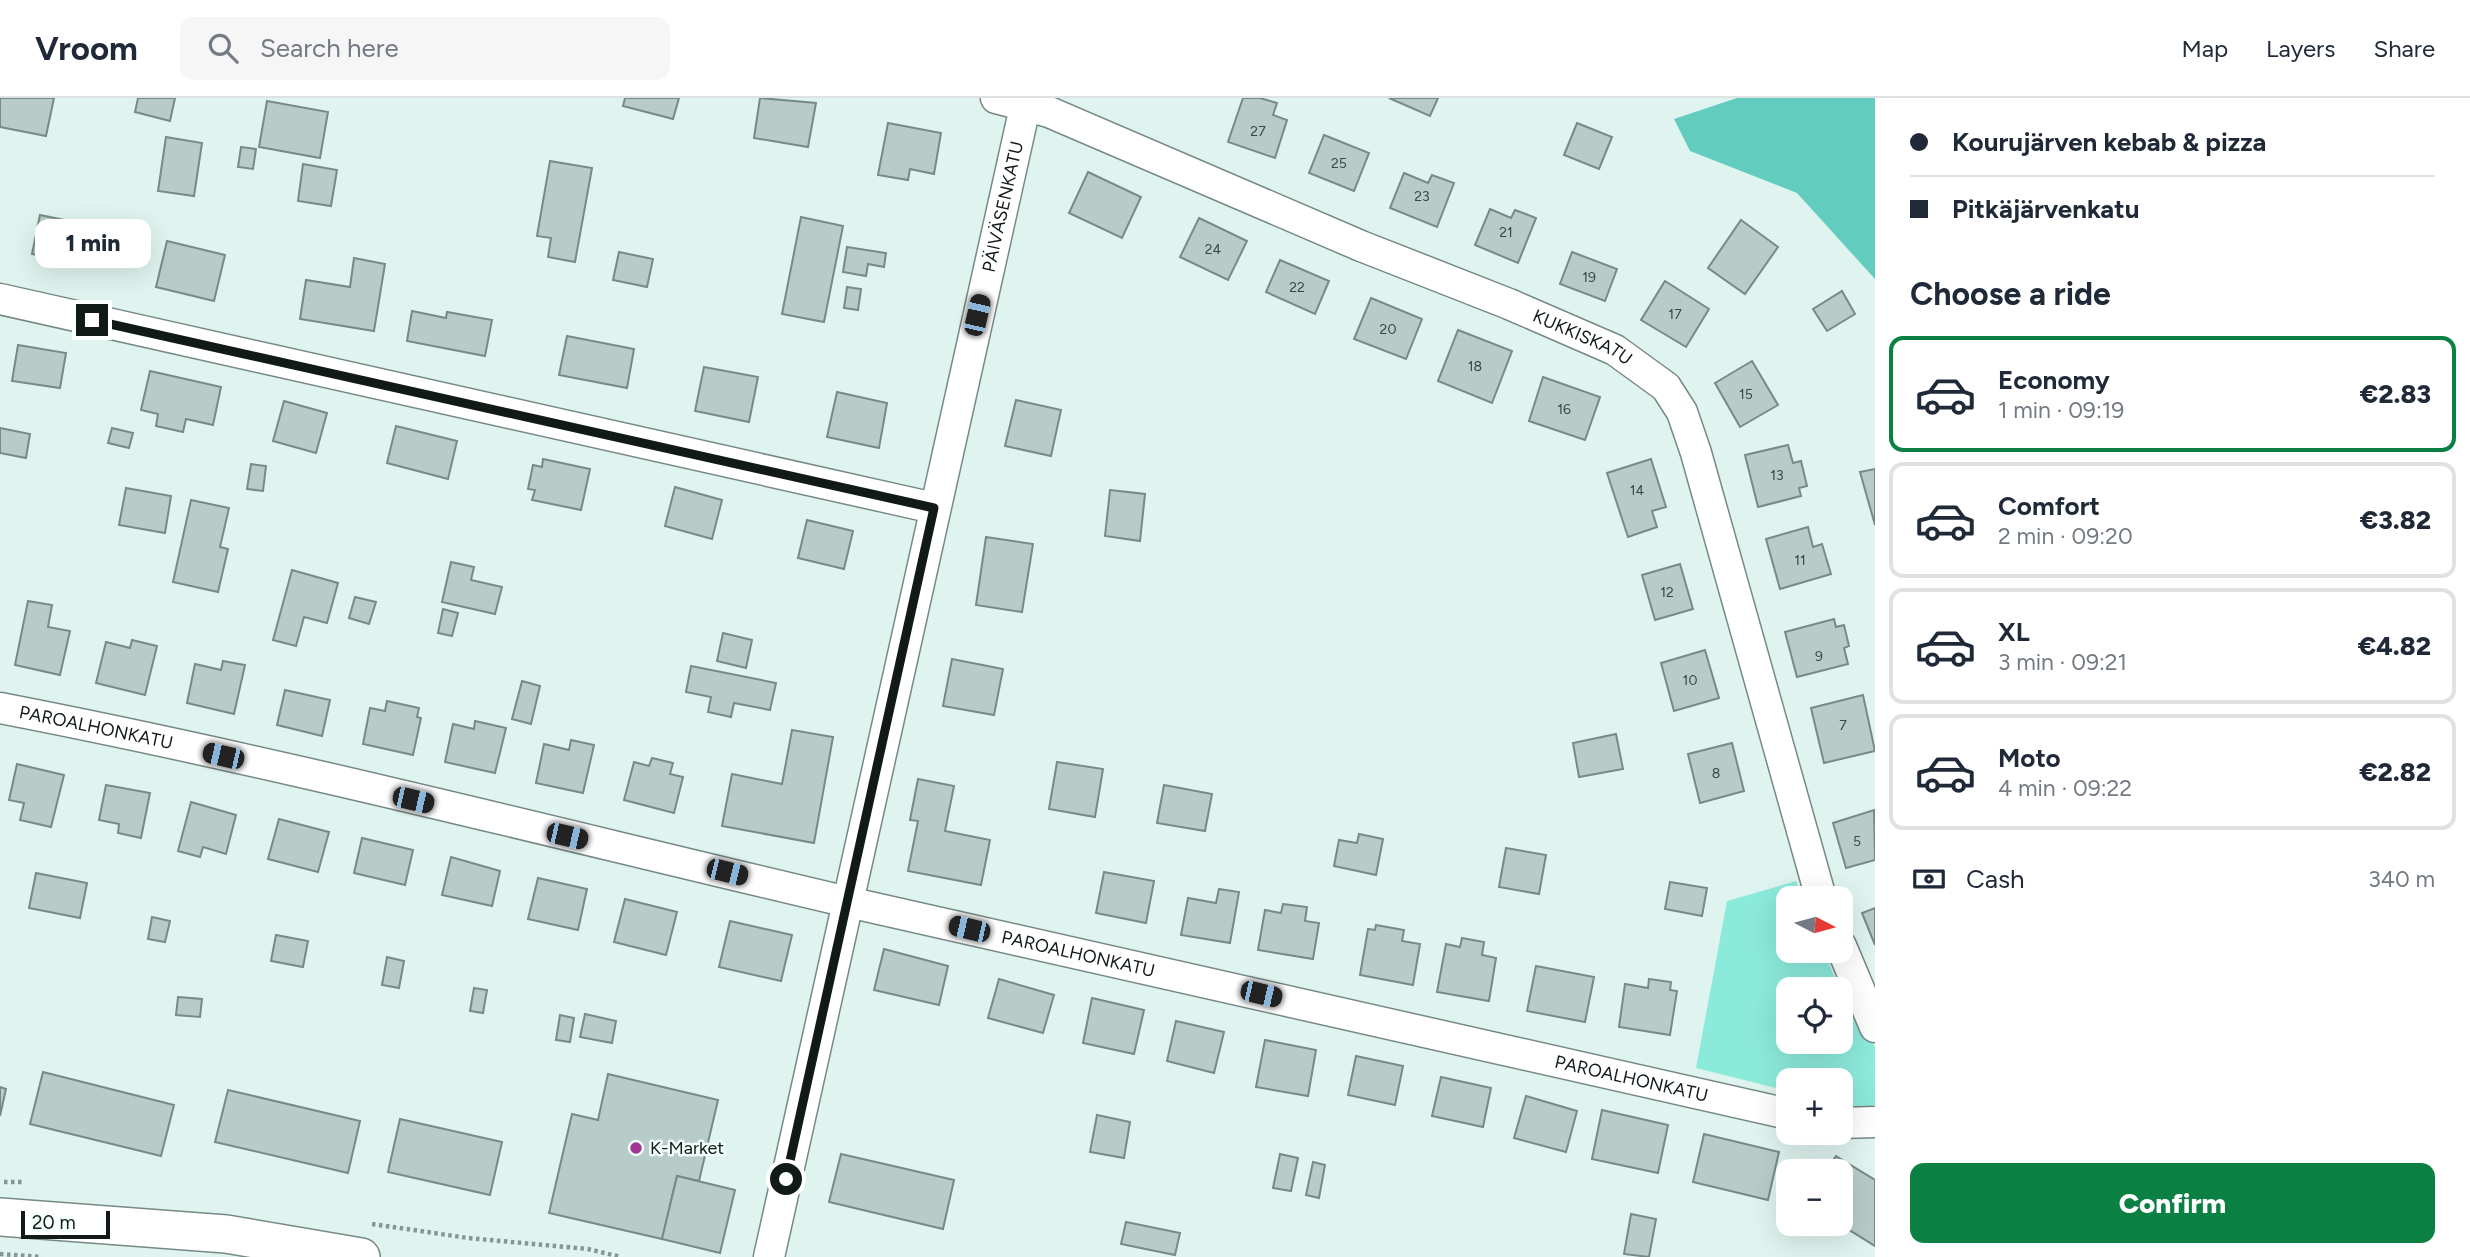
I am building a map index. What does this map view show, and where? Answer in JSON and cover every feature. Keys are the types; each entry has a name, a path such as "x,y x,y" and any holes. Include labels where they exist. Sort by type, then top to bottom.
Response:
{"main road":[{"path":"0,1217 226,1234 361,1257"}],"street":[{"name":"KUKKISKATU","path":"996,98 1026,102 1361,246 1499,300 1615,350 1666,387 1682,412 1696,453 1818,886"},
{"name":"PÄIVÄSENKATU","path":"769,1257 1026,102"},
{"path":"0,299 934,508"},
{"name":"PAROALHONKATU","path":"0,708 703,865 848,902 1776,1111"},
{"path":"1848,963 1875,1027"},
{"path":"1853,1123 1875,1122"}],"path":[{"path":"468,1238 588,1249 621,1257"},
{"path":"0,1254 42,1257"}],"green space":[{"path":"1737,98 1875,98 1875,279 1797,193 1690,151 1674,119"},
{"path":"1796,881 1798,886 1779,886"},
{"path":"1776,887 1776,963 1829,963 1835,977 1776,977 1776,1054 1853,1054 1853,1010 1875,1047 1875,1105 1864,1108 1853,1106 1853,1068 1776,1068 1776,1088 1696,1068 1727,901"}],"building":[{"path":"0,98 54,98 46,136 0,127"},
{"path":"138,98 175,98 170,121 135,112"},
{"path":"625,98 679,98 673,119 623,106"},
{"path":"760,98 816,103 808,147 754,138"},
{"path":"1243,98 1260,98 1277,103 1273,115 1287,120 1275,158 1228,142"},
{"path":"1389,98 1438,98 1430,116"},
{"path":"267,101 328,112 320,158 259,147"},
{"path":"888,123 941,133 934,174 910,169 908,180 878,175"},
{"path":"1577,123 1612,137 1599,169 1564,155"},
{"path":"1324,135 1369,153 1354,191 1309,173"},
{"path":"166,137 202,143 194,196 158,191"},
{"path":"241,147 256,149 253,169 238,167"},
{"path":"550,161 592,168 575,262 548,257 551,238 537,236"},
{"path":"303,164 337,170 331,206 298,201"},
{"path":"1088,172 1141,197 1122,238 1069,213"},
{"path":"1404,173 1428,183 1432,175 1454,183 1437,227 1390,208"},
{"path":"1490,209 1511,218 1515,210 1536,218 1518,263 1475,245"},
{"path":"40,215 99,227 92,266 32,254"},
{"path":"801,217 843,226 824,322 782,314"},
{"path":"1199,218 1247,241 1228,280 1180,257"},
{"path":"1741,220 1778,247 1745,294 1708,268"},
{"path":"167,241 225,255 214,301 156,287"},
{"path":"847,247 886,253 884,267 868,264 866,276 843,272"},
{"path":"619,252 653,259 647,287 613,280"},
{"path":"1572,252 1617,269 1605,301 1560,284"},
{"path":"354,258 385,264 374,331 300,319 306,280 350,287"},
{"path":"1280,260 1329,281 1315,314 1266,292"},
{"path":"1665,281 1709,309 1686,347 1641,320"},
{"path":"847,287 861,289 858,310 844,308"},
{"path":"1842,291 1855,314 1827,331 1813,309"},
{"path":"1371,298 1422,319 1406,359 1354,339"},
{"path":"412,311 446,318 447,312 492,320 485,356 407,341"},
{"path":"1458,330 1512,351 1492,403 1438,381"},
{"path":"567,336 634,349 627,388 559,375"},
{"path":"18,345 66,353 60,388 12,381"},
{"path":"1752,361 1778,405 1740,427 1715,383"},
{"path":"704,367 758,377 749,422 695,411"},
{"path":"150,371 221,387 213,425 186,419 183,432 156,426 158,414 141,410"},
{"path":"1543,377 1600,397 1585,440 1529,421"},
{"path":"837,392 887,403 879,448 827,437"},
{"path":"1016,400 1061,410 1051,456 1005,446"},
{"path":"284,401 327,413 316,453 273,441"},
{"path":"396,426 457,441 448,479 387,463"},
{"path":"0,428 30,434 26,458 0,453"},
{"path":"112,428 133,433 129,448 108,443"},
{"path":"1788,445 1793,463 1801,461 1807,486 1799,488 1801,496 1758,507 1745,455"},
{"path":"543,459 590,469 581,510 532,500 535,490 528,489 533,465 542,467"},
{"path":"1651,459 1666,507 1652,511 1657,527 1628,537 1607,473"},
{"path":"251,464 266,466 263,491 247,489"},
{"path":"1875,469 1875,525 1860,472"},
{"path":"675,487 722,500 712,539 665,526"},
{"path":"126,488 171,496 165,533 119,525"},
{"path":"1110,490 1145,494 1140,541 1105,536"},
{"path":"191,500 229,508 220,547 228,549 218,592 173,582"},
{"path":"807,520 853,531 844,569 798,558"},
{"path":"1808,527 1813,547 1822,544 1831,574 1780,589 1766,539"},
{"path":"986,537 1033,544 1022,612 976,605"},
{"path":"451,562 474,567 471,580 502,587 495,614 442,602"},
{"path":"1680,564 1693,609 1655,620 1642,575"},
{"path":"292,570 338,583 327,623 304,617 296,646 273,640"},
{"path":"355,597 376,602 369,624 349,618"},
{"path":"28,601 52,605 48,627 70,631 60,675 15,665"},
{"path":"443,609 458,613 452,636 438,633"},
{"path":"1834,619 1836,627 1844,625 1849,646 1844,648 1848,664 1797,677 1785,632"},
{"path":"723,633 752,640 746,668 717,661"},
{"path":"132,640 157,646 145,695 96,683 106,642 130,648"},
{"path":"1705,650 1719,698 1674,711 1661,663"},
{"path":"952,659 1003,669 994,715 943,706"},
{"path":"223,661 245,665 234,714 187,703 195,664 221,670"},
{"path":"691,666 776,683 770,710 734,703 731,717 708,712 711,697 686,692"},
{"path":"522,681 540,686 531,724 512,719"},
{"path":"285,690 330,700 322,736 277,725"},
{"path":"1863,695 1875,751 1824,763 1811,708"},
{"path":"387,701 419,708 417,717 421,718 413,755 363,744 370,708 385,711"},
{"path":"475,721 506,728 495,773 445,762 453,724 474,729"},
{"path":"792,730 833,737 814,843 722,826 732,774 782,784"},
{"path":"1616,734 1623,769 1579,777 1573,743"},
{"path":"571,740 594,745 583,793 536,783 544,744 569,750"},
{"path":"1732,743 1744,791 1700,803 1688,754"},
{"path":"652,758 673,763 670,774 683,777 674,813 624,800 634,762 649,766"},
{"path":"1057,762 1103,769 1095,817 1049,809"},
{"path":"17,764 64,775 51,827 20,820 24,803 9,800"},
{"path":"918,779 954,786 945,831 990,840 981,885 908,871 918,821 910,820"},
{"path":"106,785 150,793 141,838 118,833 119,824 99,820"},
{"path":"1164,785 1212,794 1205,831 1157,823"},
{"path":"191,802 236,815 226,854 203,847 200,857 178,851"},
{"path":"1874,810 1875,860 1846,868 1833,823"},
{"path":"279,819 329,832 318,872 268,859"},
{"path":"1359,834 1383,839 1376,875 1334,866 1339,840 1357,843"},
{"path":"362,838 413,850 405,885 354,873"},
{"path":"1506,848 1546,855 1539,894 1499,887"},
{"path":"451,857 500,871 492,906 442,895"},
{"path":"1104,872 1154,881 1146,923 1096,913"},
{"path":"36,873 87,883 80,918 29,908"},
{"path":"538,878 587,889 578,930 528,919"},
{"path":"1670,882 1707,888 1702,916 1665,909"},
{"path":"1219,889 1239,892 1230,943 1181,935 1188,898 1216,903"},
{"path":"625,899 677,912 666,955 614,942"},
{"path":"1283,904 1307,907 1305,921 1319,923 1313,959 1258,950 1265,910 1281,913"},
{"path":"1875,908 1875,945 1862,913"},
{"path":"152,917 170,921 165,942 148,939"},
{"path":"730,921 792,935 781,981 719,967"},
{"path":"1376,925 1404,930 1402,941 1420,944 1413,985 1360,975 1368,929 1375,930"},
{"path":"276,935 308,941 303,967 271,961"},
{"path":"1462,938 1484,942 1482,955 1496,958 1489,1001 1437,992 1446,944 1460,947"},
{"path":"884,949 948,966 939,1005 874,990"},
{"path":"387,957 404,961 399,988 382,985"},
{"path":"1536,966 1594,977 1585,1022 1527,1011"},
{"path":"999,979 1054,995 1043,1033 988,1018"},
{"path":"1649,979 1671,982 1670,990 1677,991 1670,1035 1619,1027 1625,984 1648,988"},
{"path":"474,988 487,990 483,1013 470,1011"},
{"path":"178,997 202,999 200,1017 176,1015"},
{"path":"1092,998 1144,1010 1134,1054 1083,1043"},
{"path":"585,1014 616,1021 612,1043 580,1037"},
{"path":"560,1015 574,1018 570,1042 556,1040"},
{"path":"1176,1021 1224,1032 1214,1073 1167,1061"},
{"path":"1265,1040 1316,1050 1308,1096 1256,1087"},
{"path":"1356,1056 1403,1066 1395,1105 1348,1095"},
{"path":"43,1072 174,1105 161,1156 30,1124"},
{"name":"K-Market","path":"608,1074 718,1100 699,1181 677,1176 662,1239 549,1213 572,1114 598,1120"},
{"path":"1441,1077 1491,1088 1483,1127 1432,1116"},
{"path":"0,1087 6,1089 0,1116"},
{"path":"228,1090 360,1121 348,1173 215,1142"},
{"path":"1526,1096 1577,1111 1566,1152 1514,1138"},
{"path":"1602,1110 1668,1125 1658,1173 1592,1159"},
{"path":"1097,1115 1130,1122 1124,1158 1090,1152"},
{"path":"400,1119 502,1142 490,1195 388,1172"},
{"path":"1704,1134 1779,1152 1768,1200 1693,1182"},
{"path":"841,1154 954,1180 943,1229 829,1202"},
{"path":"1280,1154 1298,1158 1291,1191 1273,1188"},
{"path":"1313,1162 1325,1165 1319,1198 1306,1195"},
{"path":"1853,1166 1875,1180 1875,1246 1853,1232"},
{"path":"677,1176 735,1190 720,1253 662,1239"},
{"path":"1631,1214 1656,1219 1649,1257 1624,1254"},
{"path":"1126,1222 1180,1233 1175,1255 1121,1244"}],"place":[{"name":"K-Market","path":"636,1148"}],"route":[{"path":"92,320 934,508 928,548 786,1179"}]}
